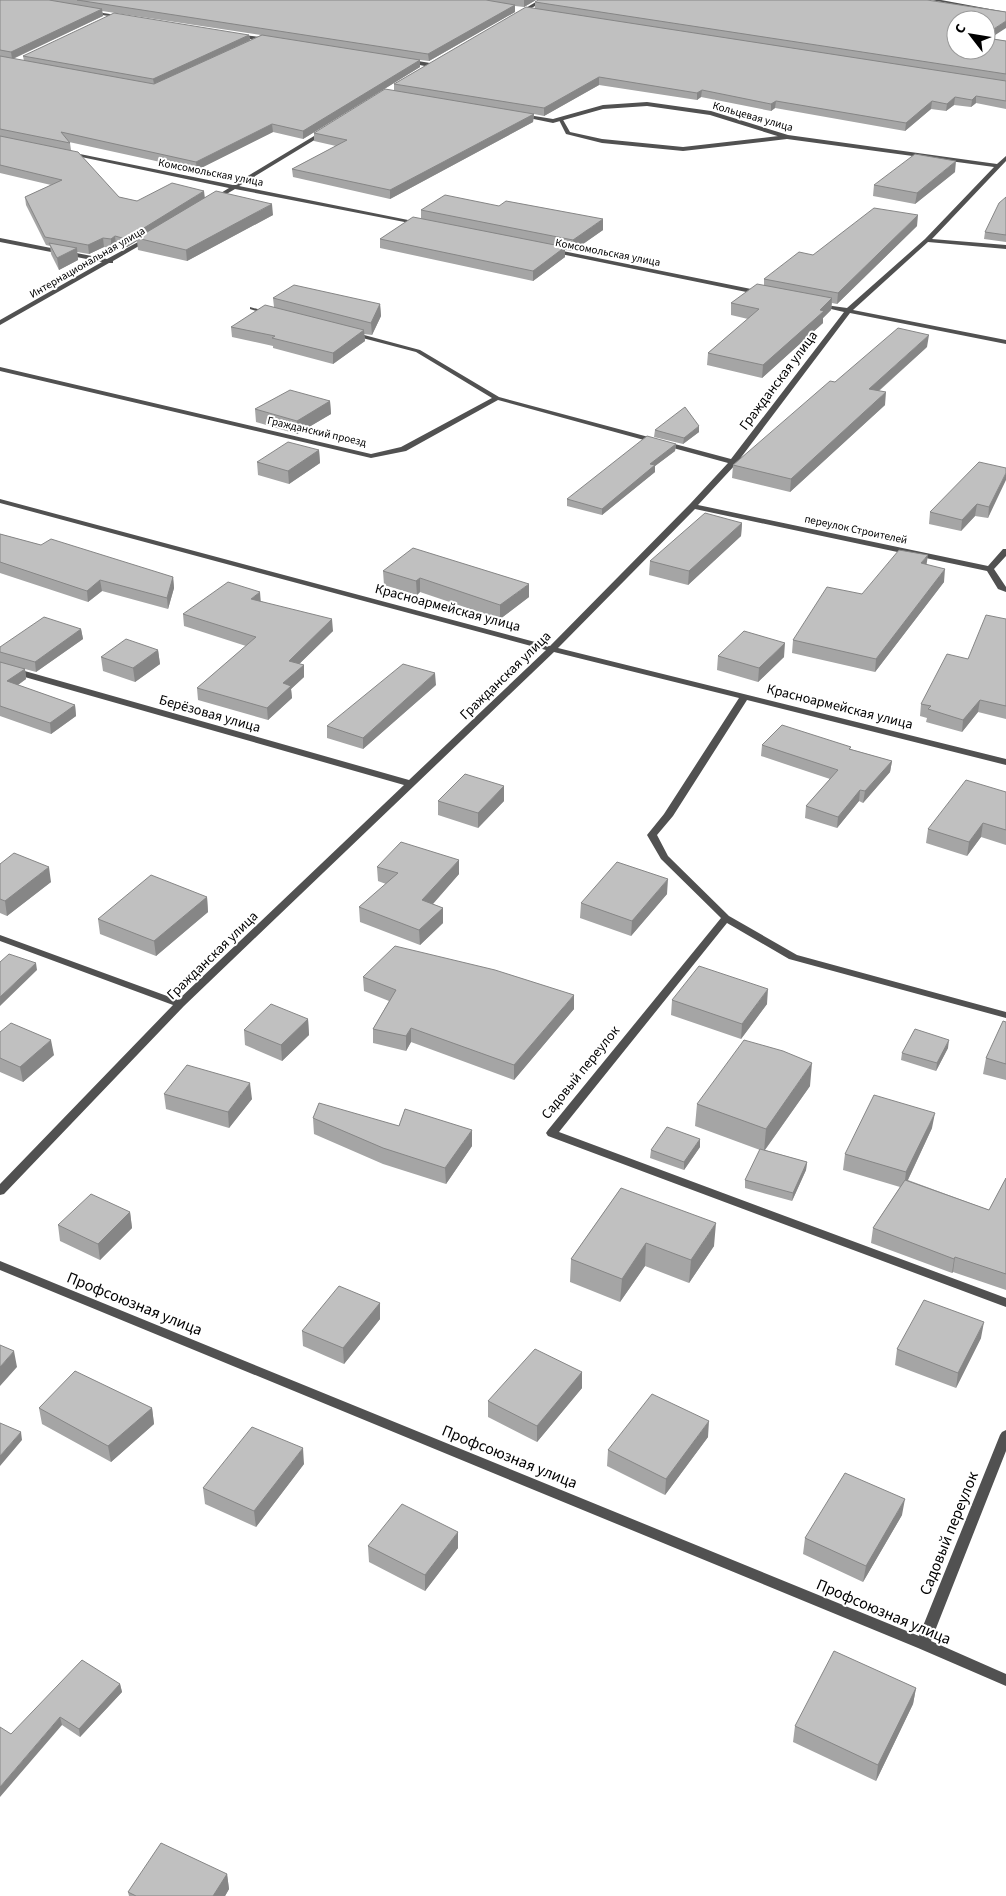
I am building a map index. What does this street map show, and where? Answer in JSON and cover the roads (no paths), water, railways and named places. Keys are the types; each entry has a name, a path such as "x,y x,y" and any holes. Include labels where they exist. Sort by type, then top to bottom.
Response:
{"street":[{"path":"524,11 543,0"},
{"path":"933,0 1006,13"},
{"path":"85,11 131,18"},
{"path":"515,12 534,12"},
{"path":"103,20 112,16"},
{"path":"233,34 280,42"},
{"path":"252,43 261,38"},
{"path":"423,70 438,60"},
{"path":"402,61 430,65"},
{"name":"Кольцевая улица","path":"517,115 553,122 603,107 647,104 711,113 786,137 997,166"},
{"path":"560,119 568,133 602,141 683,149 786,137"},
{"path":"210,202 327,130"},
{"name":"Комсомольская улица","path":"58,152 429,226"},
{"name":"Гражданская улица","path":"0,1191 180,1004 552,649 693,506 733,462 848,310 927,240 1006,158"},
{"name":"Интернациональная улица","path":"0,324 111,262 152,236"},
{"path":"0,240 111,262"},
{"path":"927,240 1006,247"},
{"name":"Комсомольская улица","path":"546,250 770,295"},
{"path":"809,303 1006,342"},
{"path":"252,308 280,316"},
{"path":"344,332 418,351 497,398 733,462"},
{"name":"Гражданский проезд","path":"0,368 371,456 403,449 497,398"},
{"name":"Красноармейская улица","path":"0,501 552,649 1006,762"},
{"name":"переулок Строителей","path":"693,506 990,569"},
{"path":"1006,551 990,569 1001,587 1006,590"},
{"name":"Берёзовая улица","path":"0,667 412,784"},
{"path":"745,696 668,816 652,835 664,857 726,918 793,957 1006,1014"},
{"name":"Садовый переулок","path":"726,918 552,1133 1006,1303"},
{"path":"0,938 180,1004"},
{"name":"Профсоюзная улица","path":"0,1265 923,1644 1006,1680"},
{"name":"Садовый переулок","path":"923,1644 1006,1435"}]}
